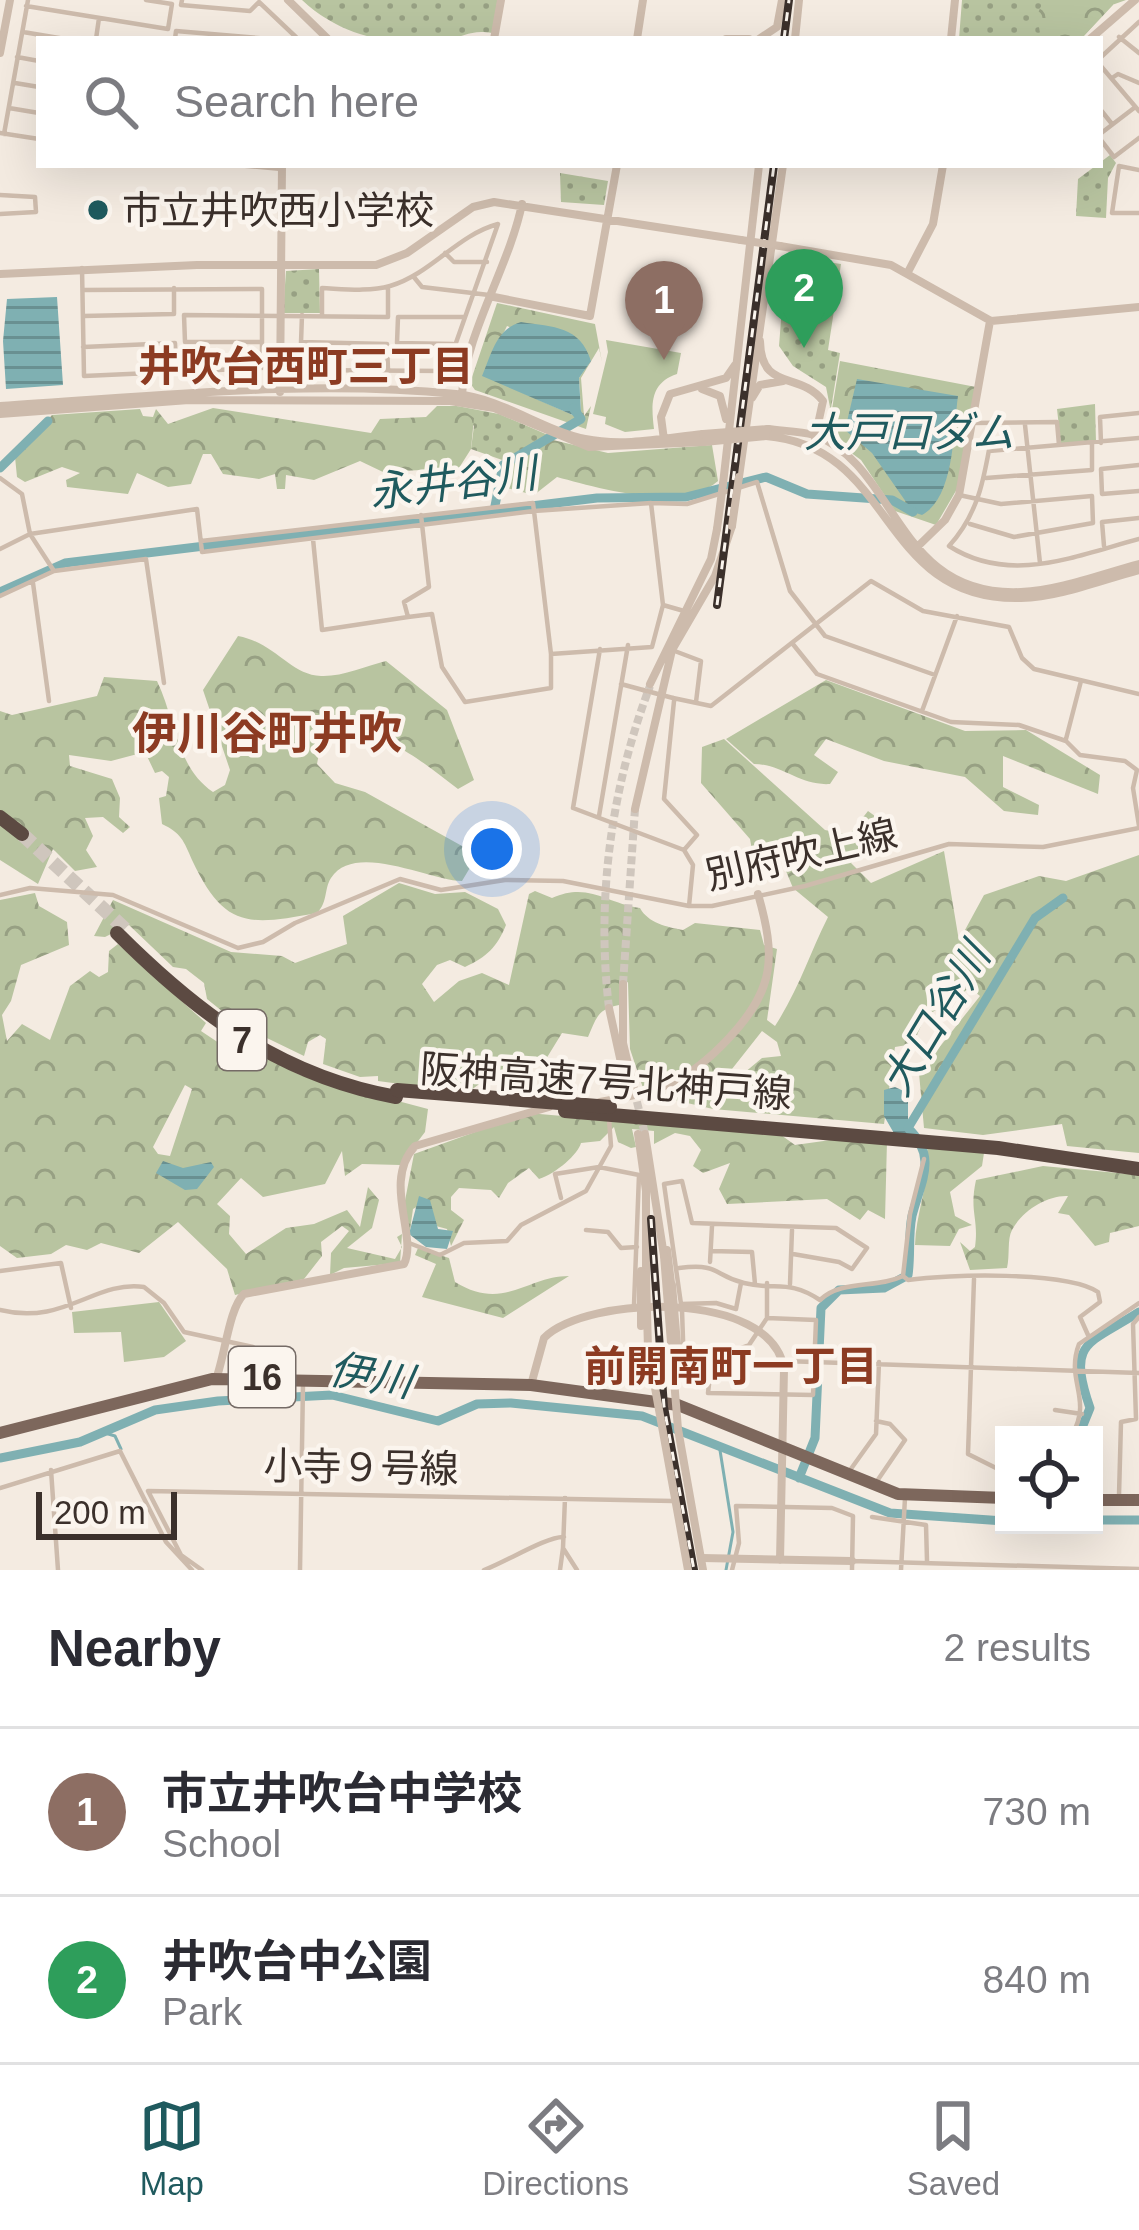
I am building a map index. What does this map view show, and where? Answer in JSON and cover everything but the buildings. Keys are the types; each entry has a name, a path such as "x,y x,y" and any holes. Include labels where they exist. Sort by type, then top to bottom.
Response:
{"highway":[{"path":"2,823 20,837"},
{"name":"阪神高速7号北神戸線","path":"121,931 184,999 260,1051 327,1080 396,1094 565,1112 844,1130"},
{"name":"阪神高速7号北神戸線","path":"396,1094 844,1130 1139,1165"}],"main road":[{"name":"16","path":"0,1433 216,1378 531,1385 678,1408 905,1498 995,1498"},
{"path":"1103,1500 1139,1500"}],"street":[{"path":"0,53 10,0"},
{"path":"36,139 2,133 27,3 168,29 172,4 146,0"},
{"path":"182,0 181,4 250,11 258,1 295,36"},
{"path":"288,0 325,36"},
{"path":"495,36 501,0"},
{"path":"637,36 643,0"},
{"path":"764,36 777,27 783,0"},
{"path":"779,36 783,0"},
{"path":"796,36 799,0"},
{"path":"951,36 955,0"},
{"path":"1094,36 1136,0"},
{"path":"96,36 99,18"},
{"path":"1103,58 1139,22"},
{"path":"175,36 176,31 235,36"},
{"path":"283,36 289,31"},
{"path":"21,32 46,36"},
{"path":"1119,37 1139,53"},
{"path":"16,57 36,60"},
{"path":"1103,66 1137,110 1103,133"},
{"path":"1111,78 1118,74 1139,83"},
{"path":"13,82 36,86"},
{"path":"9,108 36,112"},
{"path":"1103,113 1112,124"},
{"path":"1103,140 1114,157 1139,138"},
{"path":"1139,170 1119,166 1112,213 1139,212"},
{"path":"280,395 282,168"},
{"path":"413,275 422,287 476,289 494,297 590,316 616,168"},
{"path":"647,687 711,559 718,529 758,168"},
{"path":"635,809 672,650 720,565 732,526 783,168"},
{"path":"908,272 933,224 942,168"},
{"path":"0,196 35,196 36,212 0,214"},
{"path":"462,399 470,357 512,253 522,204"},
{"path":"0,274 82,268 376,266 406,254 473,207 522,204 870,260 908,272 990,321 1139,308"},
{"path":"302,316 300,370 446,371 499,224 469,234 413,275 388,286 322,288 322,316"},
{"path":"446,253 454,262 487,262"},
{"path":"82,268 82,290 83,316 83,347 84,376 262,368 262,290 82,290"},
{"path":"261,342 185,342 184,315 388,317 388,286"},
{"path":"83,316 174,314 174,288"},
{"path":"762,292 760,360 784,381"},
{"path":"453,344 397,343 398,317 464,317"},
{"path":"914,551 946,520 959,495 990,321"},
{"path":"664,442 664,404 670,394 726,378 740,340"},
{"path":"301,342 387,344 388,370"},
{"path":"83,347 175,343 176,371"},
{"path":"746,416 760,385 784,381 808,387 823,401 814,440"},
{"path":"694,387 715,391 724,403 724,484"},
{"path":"0,410 280,395 462,399 589,447 767,432 814,440 842,452 867,480 914,551 950,574 993,590 1022,592 1139,567"},
{"path":"1101,443 1100,416 1139,413"},
{"path":"973,424 1057,422 1060,447"},
{"path":"1025,425 1040,565"},
{"path":"993,427 979,500 970,524 949,546 966,556 1016,568 1139,539"},
{"path":"988,452 1139,439"},
{"path":"983,478 1092,470 1092,444"},
{"path":"1139,465 1101,469 1102,494 1139,491"},
{"path":"0,478 22,494 30,534 53,567"},
{"path":"201,545 496,507 686,504 757,482 790,591 825,636 934,676"},
{"path":"959,495 1033,502 1093,496 1093,523 1036,535 997,535 970,524"},
{"path":"550,654 628,645 652,647 663,605 651,503"},
{"path":"201,545 313,539 534,508"},
{"path":"313,539 322,629 432,614 442,667 465,702 551,688 534,508"},
{"path":"0,548 30,534 197,509 201,545"},
{"path":"408,616 407,597 429,587 421,515"},
{"path":"1104,548 1102,522 1139,518"},
{"path":"0,596 34,584 53,567 146,559 164,683"},
{"path":"621,684 712,706 871,581 913,607 1009,627 1028,666 1139,694"},
{"path":"34,584 49,701"},
{"path":"663,605 684,611"},
{"path":"922,711 957,616"},
{"path":"792,644 817,674 951,722 1019,725 1066,741 1079,754 1134,766 1139,827"},
{"path":"598,816 628,645"},
{"path":"600,649 572,808 683,850 693,865 689,907"},
{"path":"672,650 701,661 696,704"},
{"path":"1066,741 1081,681"},
{"path":"674,698 664,799 697,835 683,850"},
{"name":"別府吹上線","path":"0,895 30,889 112,895 238,948 252,947 400,879 441,890 505,880 563,881 689,907 805,886 949,844 1043,847 1139,827"},
{"path":"216,1378 231,1339 233,1308 244,1294 329,1280 346,1271 404,1264 409,1243 400,1209 405,1161 415,1146 536,1108 608,1109 694,1075 757,1009 769,963 758,894"},
{"path":"609,1008 631,1089 623,1043 623,984"},
{"path":"409,1243 440,1255 464,1243 497,1245 562,1200 586,1191 610,1146 608,1109"},
{"path":"682,1378 671,1283 642,1134 646,1204 640,1316 687,1570"},
{"path":"905,1278 910,1214 924,1159"},
{"path":"562,1200 555,1174 599,1167 639,1175 634,1310"},
{"path":"741,1282 736,1309 716,1303 681,1304 664,1184 682,1180 692,1223 836,1228 867,1248 852,1269 793,1254"},
{"path":"655,1190 678,1430 704,1570"},
{"path":"710,1264 712,1226"},
{"path":"790,1284 792,1228"},
{"path":"586,1230 608,1232 621,1248 637,1247"},
{"path":"711,1251 752,1252 754,1284"},
{"path":"0,1271 61,1263 71,1309"},
{"path":"677,1268 710,1264 741,1282 790,1284 820,1300"},
{"path":"643,1273 648,1348 687,1570"},
{"path":"766,1283 767,1318 741,1349 720,1352 708,1368 708,1394 813,1395 820,1300 840,1287 954,1273 974,1279 1076,1279 1098,1292 1100,1302 1080,1317 1088,1334"},
{"path":"974,1279 968,1454 995,1468"},
{"path":"0,1310 29,1316 71,1309 109,1291 144,1287 190,1336 231,1339 254,1347 299,1379 303,1409 300,1570"},
{"path":"1076,1426 1082,1414 1078,1344 1139,1304"},
{"path":"531,1385 537,1349 554,1328 578,1316 634,1310 724,1311 759,1330 775,1342 784,1361 780,1560"},
{"path":"682,1310 678,1408 704,1570"},
{"path":"1119,1500 1121,1422 1136,1419 1133,1324 1139,1317"},
{"path":"767,1318 816,1320"},
{"path":"784,1361 1138,1373"},
{"path":"846,1476 876,1434 879,1361"},
{"path":"681,1368 708,1368"},
{"path":"1054,1410 1082,1414"},
{"path":"873,1486 905,1440 890,1424 876,1421"},
{"path":"0,1488 120,1451 176,1546 202,1570"},
{"path":"51,1470 58,1570"},
{"path":"144,1492 166,1542 193,1570"},
{"name":"小寺９号線","path":"144,1492 673,1501"},
{"path":"560,1570 565,1498"},
{"path":"901,1566 905,1498"},
{"path":"732,1562 736,1506 832,1508 853,1516 852,1566"},
{"path":"872,1517 926,1525 927,1563"},
{"path":"484,1570 514,1561 547,1538 564,1537"},
{"path":"563,1549 577,1570"},
{"path":"702,1558 852,1566 927,1563 1139,1569"}],"green space":[{"path":"302,0 498,0 492,33 460,36 369,36 318,13"},
{"path":"962,0 1126,0 1112,5 1084,36 959,36"},
{"path":"1044,0 1111,0 1113,5 1084,36 1040,36 1037,15"},
{"path":"1110,155 1116,163 1108,178 1106,218 1076,216 1078,179 1093,168 1103,168 1103,160"},
{"path":"560,173 608,181 604,205 561,202"},
{"path":"786,256 841,264 828,350 840,353 828,427 834,442 822,432 830,407 826,387 793,366 779,346"},
{"path":"319,269 320,313 283,313 286,271"},
{"path":"497,303 595,324 602,362 599,348 581,378 584,416 591,406 586,429 475,390 470,383","holes":["507,326 591,360 579,378 581,411 575,416 483,375"]},
{"path":"606,340 681,353 677,374 662,383 654,396 654,429 625,432 605,424 606,417 593,414 608,352"},
{"name":"大戸口ダム","path":"840,361 976,387 957,489 936,525 895,511 861,460 835,441 829,427"},
{"path":"1095,404 1096,442 1061,445 1057,409"},
{"path":"437,406 457,406 474,418 471,449 459,468 383,472 360,461 314,480 286,475 285,489 277,489 275,474 259,479 223,474 211,454 203,454 191,484 168,487 137,473 128,494 67,487 66,480 80,473 62,467 25,482 17,477 15,457 52,415 140,409 143,416 153,417 156,409 168,424 213,408 371,433 380,419 426,417"},
{"path":"457,406 499,414 548,435 505,461 471,449 474,426"},
{"path":"553,440 608,453 712,445 718,481 702,490 662,497 616,492 557,477 534,495 503,487 506,466"},
{"path":"238,636 321,676 386,661 447,710 474,780 458,789 410,754 373,737 337,738 320,748 317,764 335,783 365,792 471,851 471,866 462,881 357,863 331,878 317,913 272,920 240,917 215,899 181,838 162,824 159,798 166,796 169,777 162,771 155,773 145,752 111,761 69,755 70,766 112,779 120,798 119,817 130,827 123,833 103,817 85,818 93,836 86,850 97,867 75,871 53,849 38,884 0,860 0,711 12,715 97,696 104,677 157,681 184,756 213,792 225,785 230,770 203,690"},
{"path":"826,680 965,731 1026,730 1100,775 1098,794 1003,756 1003,787 1039,805 1038,815 1004,811 965,777 884,761 826,739 814,755 838,772 830,784 819,784 754,764 726,739"},
{"path":"724,739 825,830 849,835 868,811 890,827 851,863 871,883 944,851 959,941 984,895 1039,876 1066,881 1139,855 1139,1153 1067,1146 1062,1124 983,1135 924,1128 919,1073 980,996 970,988 925,1017 913,1044 895,1047 884,1124 713,1109 670,1099 672,1088 660,1083 643,1088 630,1049 628,982 619,986 619,1005 602,1012 588,1037 562,1033 543,1064 493,1074 467,1093 378,1081 378,1076 360,1077 323,1064 326,1039 320,1035 308,1042 304,1056 238,1024 207,999 204,983 186,969 173,967 129,925 105,937 94,936 113,900 231,952 282,956 295,963 347,944 343,916 399,883 435,894 465,892 498,909 506,925 490,950 473,963 465,967 450,960 437,965 422,984 434,1002 459,981 482,973 509,985 529,894 535,891 552,898 587,893 640,908 653,921 677,929 695,923 760,930 764,945 777,949 767,1020 775,1026 828,917 793,888 779,854 752,850 750,839 701,783 702,747","holes":["762,1031 777,1042 781,1056 762,1058 744,1073 732,1069"]},
{"path":"35,893 39,906 67,922 69,945 21,965 2,1015 7,1041 22,1024 50,1040 70,986 90,971 99,977 108,972 109,951 118,944 206,1023 201,1031 219,1043 226,1036 300,1075 428,1109 425,1132 400,1165 362,1164 345,1176 342,1151 325,1184 263,1197 241,1178 217,1204 230,1216 229,1234 246,1254 286,1228 314,1224 347,1210 360,1227 368,1187 379,1200 372,1228 347,1248 395,1259 401,1249 400,1263 344,1268 330,1275 331,1253 349,1231 342,1226 321,1242 322,1256 304,1279 235,1295 227,1269 178,1222 139,1253 101,1243 87,1250 66,1245 51,1254 17,1258 0,1246 0,900","holes":["185,1085 192,1089 170,1156 158,1154 153,1147"]},
{"path":"528,1113 781,1135 795,1145 845,1138 887,1141 885,1219 868,1210 860,1220 827,1199 727,1204 719,1189 730,1163 703,1173 693,1166 701,1150 690,1136 675,1133 654,1144 654,1131 632,1129 636,1147 631,1148 618,1142 614,1127 600,1141 581,1143 566,1163 546,1176 539,1179 529,1168 508,1183 499,1198 491,1190 459,1188 451,1197 451,1210 464,1220 451,1246 447,1229 436,1226 429,1200 413,1209 409,1237 403,1211 414,1154"},
{"path":"927,1146 984,1153 982,1166 950,1192 955,1216 972,1225 959,1229 950,1246 915,1245"},
{"path":"1043,1166 1139,1175 1139,1226 1110,1233 1109,1242 1095,1246 1069,1215 1058,1213 1068,1196 1052,1198 1016,1223 1007,1268 970,1270 960,1242 970,1251 975,1247 976,1180"},
{"path":"418,1248 449,1258 455,1282 488,1294 569,1276 503,1318 422,1297 436,1264 415,1255"},
{"path":"159,1302 186,1341 164,1357 124,1362 121,1332 74,1333 72,1312"}],"water":[{"path":"57,297 63,385 6,389 7,299"},
{"path":"521,322 564,330 586,349 591,361 579,378 581,412 575,416 482,376 500,336"},
{"name":"大戸口ダム","path":"857,379 958,396 947,479 933,506 922,515 913,512 872,453 845,430"},
{"path":"895,1087 908,1093 908,1136 895,1135 884,1116 884,1090"},
{"path":"163,1161 183,1168 211,1162 214,1167 197,1189 185,1190 156,1173"},
{"path":"419,1196 430,1200 438,1229 453,1231 447,1249 426,1247 409,1234"}],"waterway":[{"path":"494,511 503,465 581,419 573,408"},
{"path":"0,468 48,421"},
{"name":"永井谷川","path":"0,592 65,563 597,498 686,497 766,477 807,494 892,500 913,512"},
{"name":"大口谷川","path":"799,1478 815,1438 821,1308 839,1290 884,1288 908,1275 911,1223 925,1159 908,1128 1035,918 1063,898"},
{"path":"1083,1426 1090,1408 1081,1369 1086,1347 1139,1312"},
{"name":"伊川","path":"0,1458 80,1442 155,1410 218,1401 332,1395 438,1421 477,1404 511,1403 642,1416 890,1513 995,1520"},
{"path":"105,1433 115,1436 121,1449"},
{"path":"719,1444 733,1532 726,1570"},
{"name":"伊川","path":"1103,1520 1139,1520"}],"tunnel":[{"path":"609,1008 604,926 610,844 625,764 650,686"},
{"path":"623,984 635,809"},
{"path":"22,834 125,929"},
{"path":"634,1090 645,1134"}],"railway":[{"path":"784,36 789,0"},
{"path":"717,605 774,168"},
{"path":"651,1219 664,1407 694,1570"}],"place":[{"name":"市立井吹西小学校","path":"98,210"},
{"name":"井吹台中公園","path":"804,348"},
{"name":"市立井吹台中学校","path":"664,360"}],"district":[{"name":"井吹台西町三丁目","path":"306,366"},
{"name":"伊川谷町井吹","path":"267,733"},
{"name":"前開南町一丁目","path":"731,1366"}]}
